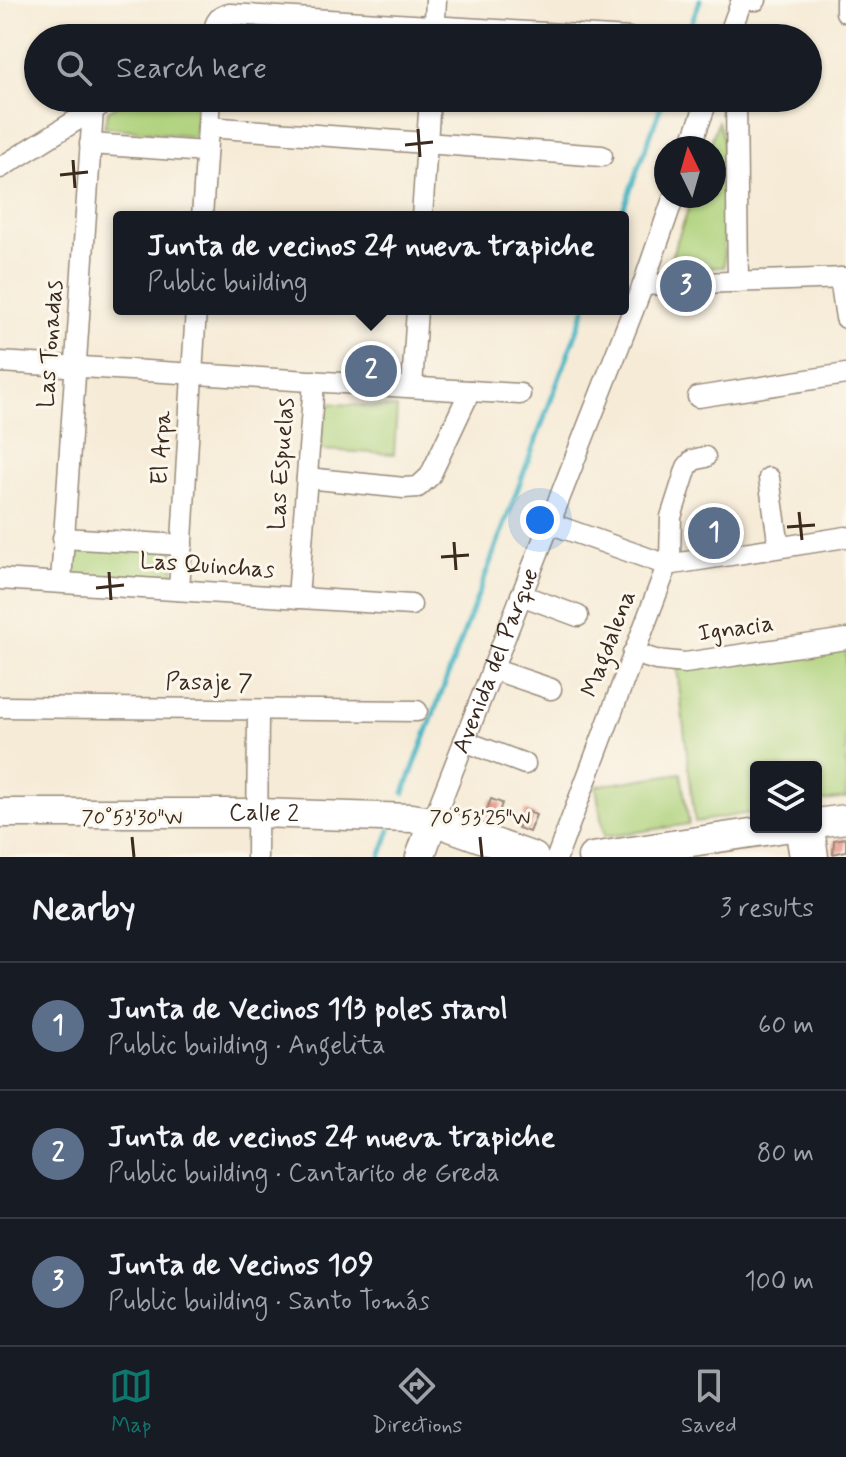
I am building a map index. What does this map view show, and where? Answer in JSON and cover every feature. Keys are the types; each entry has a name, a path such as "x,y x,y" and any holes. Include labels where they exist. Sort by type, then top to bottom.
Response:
{"street":[{"path":"434,24 436,0"},
{"path":"733,24 742,0 756,0"},
{"path":"846,0 846,12"},
{"path":"221,24 230,14 343,24"},
{"path":"0,168 90,112"},
{"name":"Las Tonadas","path":"61,582 93,112"},
{"path":"202,211 209,112"},
{"path":"422,211 429,112"},
{"path":"694,136 703,112"},
{"path":"736,112 738,282"},
{"path":"208,127 602,156"},
{"path":"90,144 206,152"},
{"name":"Avenida del Parque","path":"420,857 643,285 670,208"},
{"path":"643,285 843,278 846,318"},
{"name":"El Arpa","path":"179,590 196,315"},
{"path":"412,387 417,315"},
{"path":"0,362 520,394"},
{"path":"698,397 846,374"},
{"name":"Las Espuelas","path":"298,598 314,381"},
{"path":"307,478 418,487 430,476 470,391"},
{"name":"Magdalena","path":"557,857 667,565 671,552 671,517 687,467 693,460 705,457"},
{"path":"769,478 779,547"},
{"path":"549,523 667,565 846,537"},
{"name":"Las Quinchas","path":"63,538 182,545"},
{"name":"Las Quinchas","path":"0,579 411,605"},
{"path":"521,595 578,616"},
{"name":"Ignacia","path":"633,653 656,660 685,663 846,639"},
{"path":"492,669 551,689"},
{"name":"Pasaje 7","path":"0,707 417,711"},
{"path":"257,857 258,710"},
{"path":"464,741 525,764"},
{"name":"Calle 2","path":"0,813 258,813 412,818 433,821 534,857"},
{"path":"822,824 846,819"},
{"path":"592,857 709,848 769,833"},
{"path":"794,833 800,857"},
{"path":"816,833 818,857"}],"green space":[{"path":"108,112 197,112 195,137 104,127"},
{"path":"718,121 722,136 713,136"},
{"path":"689,208 724,208 724,267 667,269"},
{"path":"324,403 397,408 394,454 321,450"},
{"path":"69,543 174,549 173,583 67,577"},
{"path":"846,645 846,798 822,801 822,761 750,761 750,813 695,822 677,668"},
{"path":"681,773 689,824 604,837 596,786"}],"building":[{"path":"491,799 502,803 497,819 485,815"},
{"path":"525,810 536,815 529,832 518,828"},
{"path":"846,838 846,851 833,854 834,840"}],"waterway":[{"path":"691,24 700,0"},
{"path":"622,211 659,112"},
{"path":"404,793 583,315"},
{"path":"380,857 390,830"}],"place":[{"name":"Junta de Vecinos 109","path":"686,286"},
{"name":"Junta de vecinos 24 nueva trapiche","path":"371,371"},
{"name":"Junta de Vecinos 113 poles starol","path":"714,533"}]}
